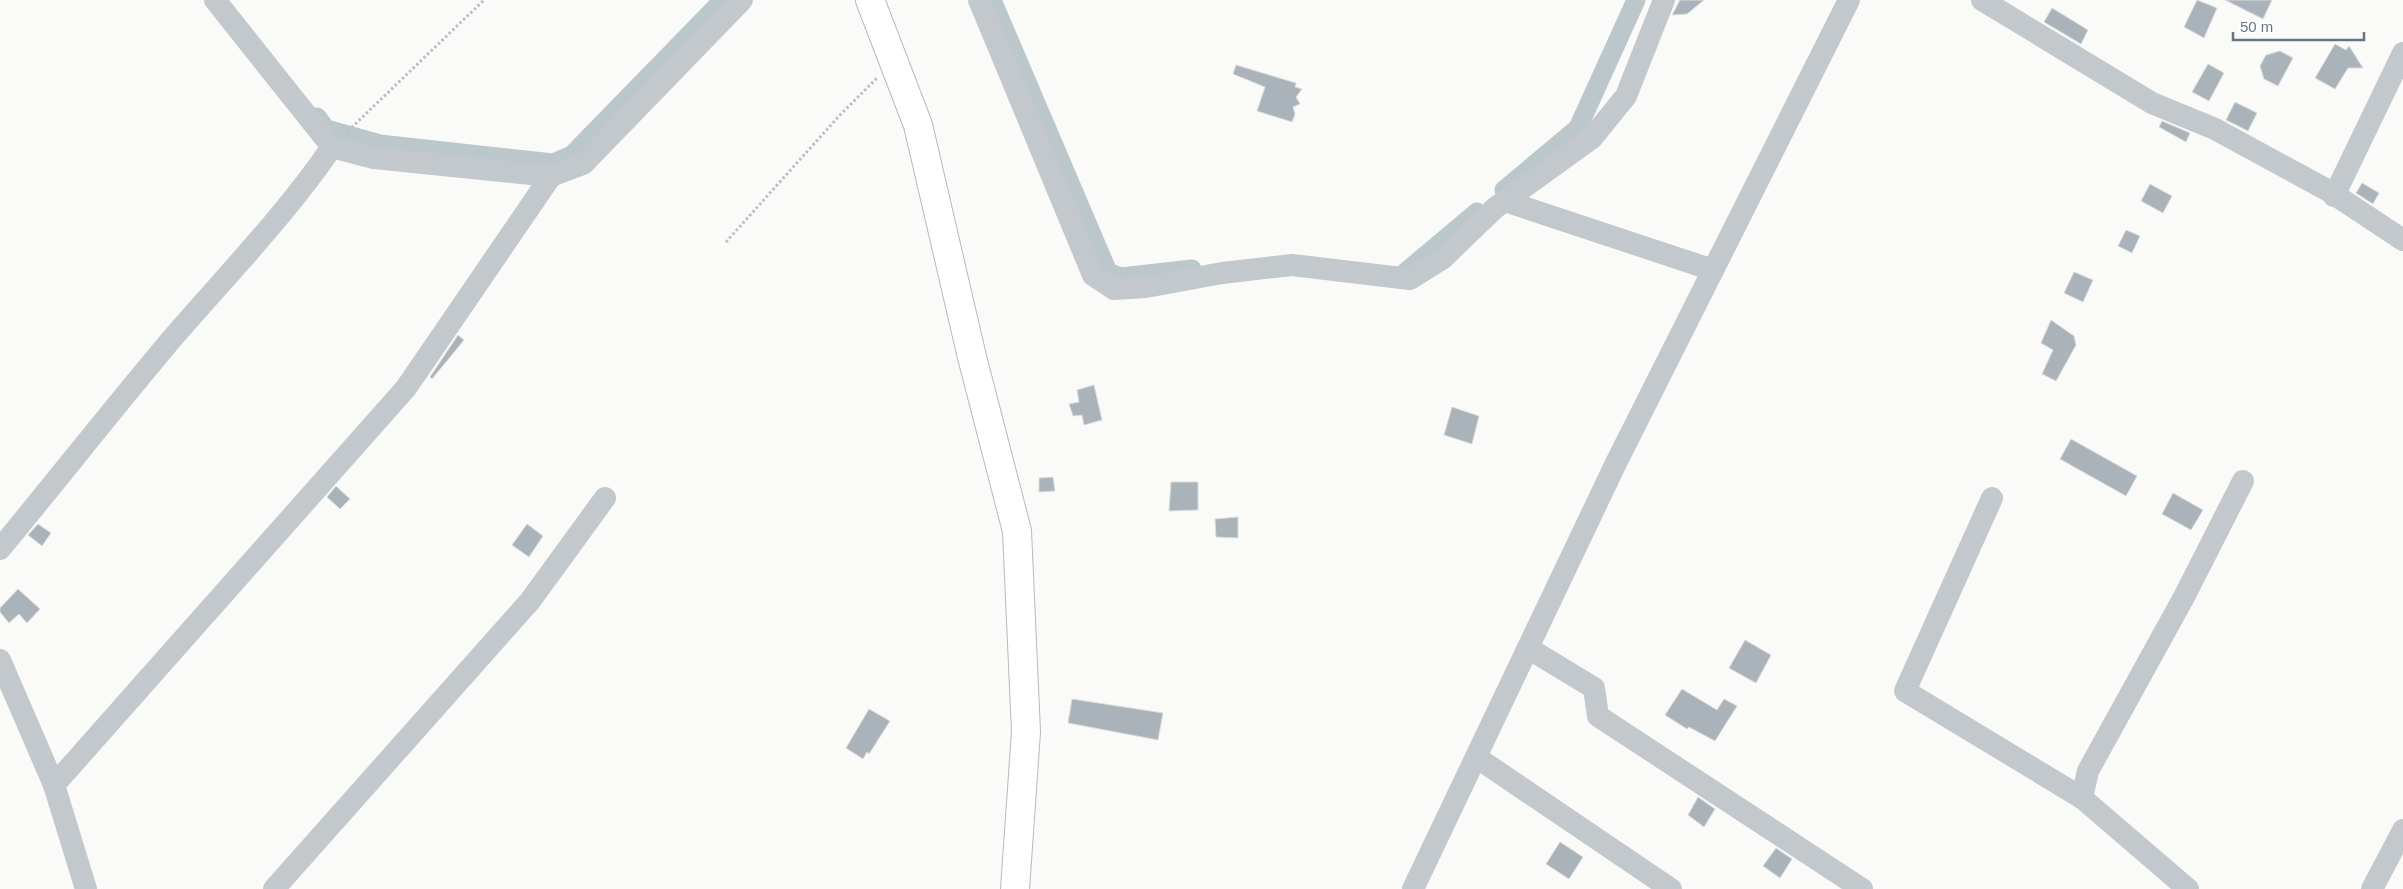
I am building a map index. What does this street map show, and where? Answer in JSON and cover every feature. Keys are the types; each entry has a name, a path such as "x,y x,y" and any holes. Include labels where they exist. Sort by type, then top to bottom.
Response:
{"main road":[{"path":"870,0 918,124 972,357 1017,531 1026,732 1015,889"}],"street":[{"path":"215,0 332,147 374,158 551,176 583,164 742,0"},
{"path":"979,0 1093,275 1114,288 1146,287 1222,273 1292,265 1410,280 1442,259 1495,208 1592,138 1626,96 1664,0"},
{"path":"1413,889 1616,463 1848,0"},
{"path":"1982,0 2152,103 2215,129 2329,190 2334,196 2403,240"},
{"path":"2334,196 2403,53"},
{"path":"0,549 170,342 265,234 332,147"},
{"path":"54,785 406,388 551,176"},
{"path":"1505,201 1713,270"},
{"path":"2082,798 2088,771 2184,597 2243,481"},
{"path":"274,889 530,601 605,498"},
{"path":"1992,498 1905,691 2082,798 2188,889"},
{"path":"1528,648 1594,688 1598,716 1862,889"},
{"path":"0,660 54,785 86,889"},
{"path":"1476,757 1671,889"},
{"path":"2372,889 2403,830"}],"path":[{"path":"332,147 484,0"},
{"path":"726,242 789,174 839,116 881,76"}],"building":[{"path":"1680,0 1704,0 1687,14 1672,15"},
{"path":"2197,0 2217,8 2204,38 2184,27"},
{"path":"2225,0 2272,0 2263,19"},
{"path":"2052,8 2088,30 2081,44 2044,22"},
{"path":"2335,44 2346,50 2349,46 2363,68 2348,68 2335,89 2315,78"},
{"path":"2280,51 2293,58 2278,86 2264,79 2260,66 2266,55"},
{"path":"2208,64 2224,73 2209,101 2192,92"},
{"path":"1236,65 1296,83 1295,87 1302,89 1296,97 1300,104 1293,107 1295,114 1292,122 1257,111 1265,87 1233,74"},
{"path":"2235,102 2257,113 2248,131 2226,120"},
{"path":"2162,121 2190,133 2186,142 2159,127"},
{"path":"2362,183 2379,193 2373,204 2356,193"},
{"path":"2150,184 2172,196 2163,213 2141,201"},
{"path":"2126,230 2140,236 2132,253 2118,246"},
{"path":"2074,272 2093,280 2083,302 2064,293"},
{"path":"2051,320 2074,336 2076,345 2056,381 2042,374 2053,350 2041,343"},
{"path":"458,335 464,340 432,379 430,377"},
{"path":"1094,385 1102,420 1084,425 1082,415 1073,416 1069,404 1079,402 1077,390"},
{"path":"1452,407 1479,416 1472,444 1444,435"},
{"path":"2071,439 2137,476 2126,496 2060,459"},
{"path":"1053,477 1055,491 1039,492 1039,478"},
{"path":"1171,482 1198,482 1198,510 1169,511"},
{"path":"336,486 350,499 340,509 327,497"},
{"path":"2173,493 2203,510 2191,530 2162,514"},
{"path":"1238,517 1238,538 1216,537 1215,519"},
{"path":"38,524 51,533 42,546 28,535"},
{"path":"527,524 543,536 529,557 512,545"},
{"path":"18,589 40,609 27,623 19,614 9,623 0,612 0,608"},
{"path":"1745,640 1771,655 1756,683 1729,668"},
{"path":"1682,689 1717,710 1724,699 1737,706 1715,741 1689,727 1687,729 1665,715"},
{"path":"1072,699 1163,713 1158,740 1068,723"},
{"path":"869,709 890,721 869,754 867,752 863,759 846,748"},
{"path":"1698,797 1715,809 1704,827 1688,815"},
{"path":"1560,842 1583,857 1569,879 1546,864"},
{"path":"1776,848 1792,859 1780,878 1763,866"}],"waterway":[{"path":"317,117 326,129 380,144 553,163 572,155 723,0"},
{"path":"992,0 1108,272 1121,277 1192,269"},
{"path":"1504,190 1578,128 1636,0"},
{"path":"1402,275 1477,212"}]}
